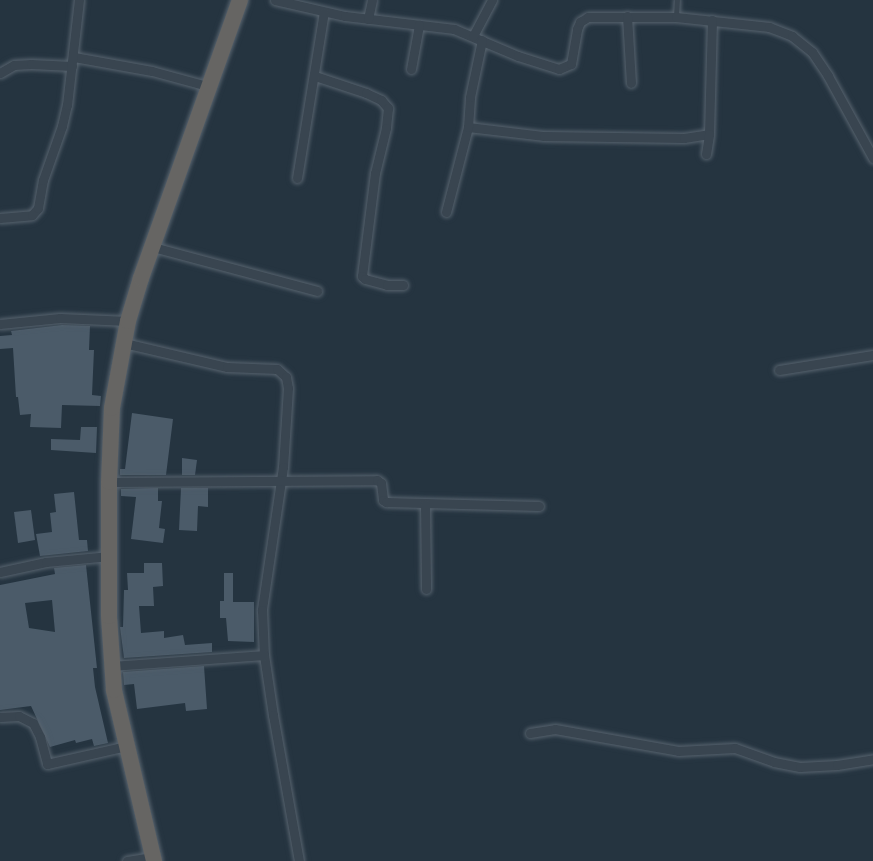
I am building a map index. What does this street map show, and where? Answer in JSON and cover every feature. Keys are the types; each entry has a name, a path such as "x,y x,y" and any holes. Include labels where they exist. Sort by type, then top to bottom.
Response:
{"highway":[{"path":"153,859 126,746 111,666 109,482 112,408 128,321 240,0"}],"street":[{"path":"0,218 32,215 37,212 43,180 62,126 80,0"},
{"path":"275,0 324,12 454,29 542,65 562,69 571,64 577,29 584,18 676,17 769,27 792,36 802,44 828,76 873,158"},
{"path":"368,19 372,0"},
{"path":"446,212 468,127 477,38 492,0"},
{"path":"297,178 324,12"},
{"path":"627,16 631,83"},
{"path":"706,154 709,134 712,20"},
{"path":"411,69 419,25"},
{"path":"0,73 14,65 73,61 152,71 211,87"},
{"path":"315,76 366,93 381,100 388,108 386,128 375,173 362,276 365,279 387,285 403,285"},
{"path":"468,127 544,136 684,138 709,134"},
{"path":"153,247 317,291"},
{"path":"0,324 60,318 128,321"},
{"path":"124,343 227,366 281,370 288,388 281,481 262,610 264,655 298,861"},
{"path":"779,370 873,355"},
{"path":"109,482 377,480 381,483 384,501 539,506"},
{"path":"425,504 426,589"},
{"path":"0,572 46,562 110,556"},
{"path":"111,666 264,655"},
{"path":"0,717 19,716 33,723 40,737 47,764 126,746"},
{"path":"530,733 555,729 678,751 735,748 774,762 800,767 837,765 873,759"},
{"path":"128,861 153,859"}],"lane":[{"path":"676,17 677,0"}],"building":[{"path":"62,325 90,326 89,350 94,350 92,395 101,396 100,406 62,405 61,428 30,427 31,414 20,415 18,397 16,397 13,348 0,349 0,336 12,335 11,331"},
{"path":"132,413 173,419 166,475 120,475 120,469 125,469"},
{"path":"81,427 97,427 96,453 51,450 51,439 80,440"},
{"path":"182,458 197,460 195,475 182,475"},
{"path":"158,488 158,501 162,501 159,528 165,529 163,543 131,539 136,497 121,496 121,489"},
{"path":"181,488 208,488 208,507 198,506 197,531 179,530"},
{"path":"74,492 79,540 87,540 88,551 40,556 36,534 52,532 50,513 56,512 54,494"},
{"path":"31,510 35,540 18,543 14,512"},
{"path":"144,563 162,563 163,586 153,587 154,606 139,606 141,633 164,631 164,638 183,635 185,645 212,643 212,652 124,658 120,627 123,627 124,590 128,590 127,573 144,573"},
{"path":"86,565 97,668 93,668 95,687 108,743 94,746 92,739 76,743 75,740 50,747 31,706 0,710 0,585 55,574 54,568","holes":["52,600 55,632 29,628 25,603"]},
{"path":"224,573 233,573 233,602 254,602 254,642 228,641 226,618 220,618 220,601 224,601"},
{"path":"204,666 207,709 186,711 185,703 137,709 134,684 124,685 123,672"}]}
